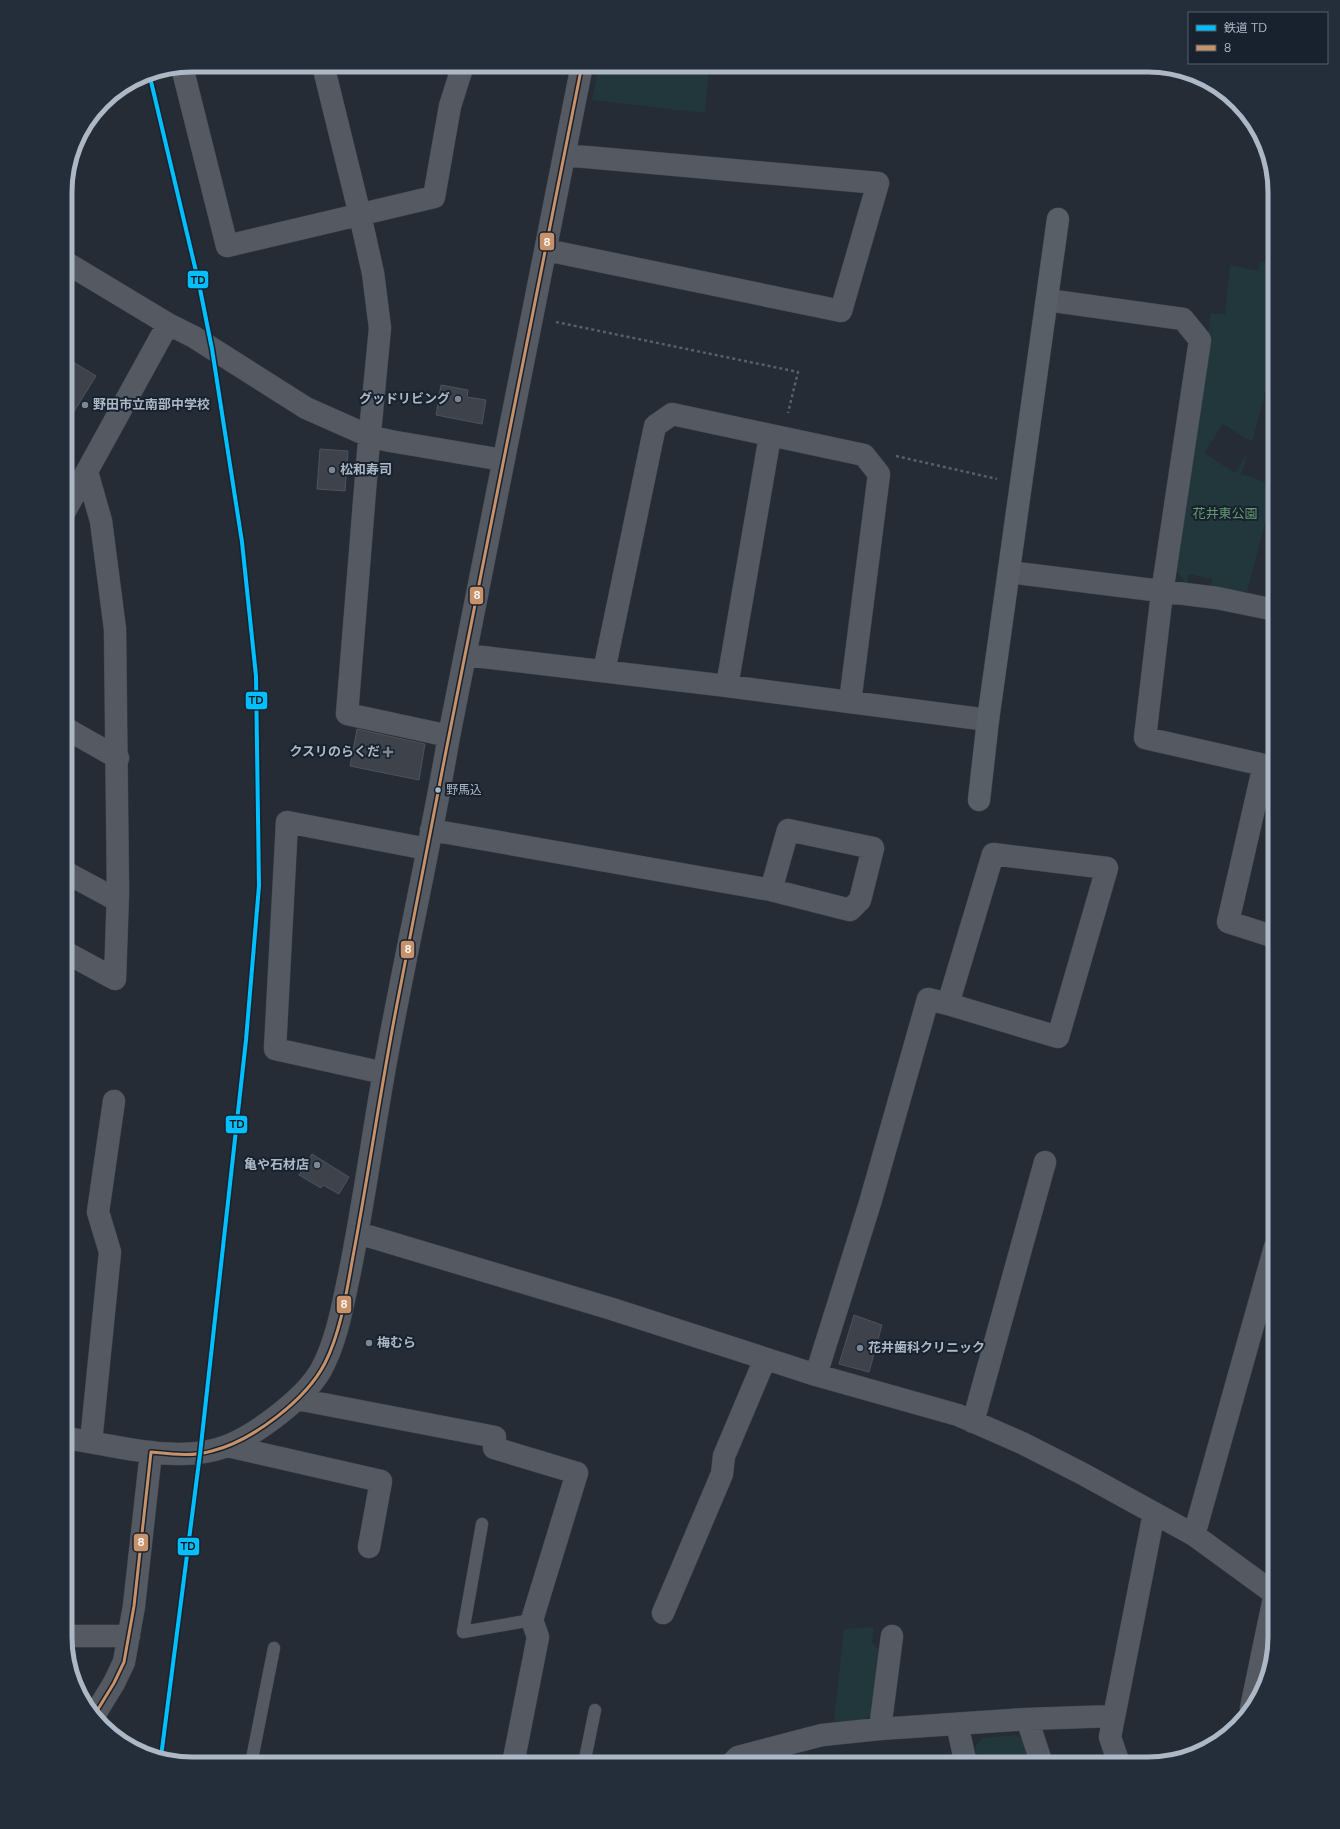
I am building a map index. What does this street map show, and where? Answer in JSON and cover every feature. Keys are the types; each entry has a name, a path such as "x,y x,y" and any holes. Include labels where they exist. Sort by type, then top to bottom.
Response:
{"street":[{"path":"183,72 227,246 434,197 450,106 461,72"},
{"path":"325,72 373,273 380,328 369,436 347,714 449,736"},
{"path":"72,1439 151,1452 200,1454 228,1446 267,1423 297,1399 320,1372 336,1336 358,1233 384,1073 449,736 581,72"},
{"path":"546,250 841,312 878,183 564,155"},
{"path":"979,800 988,720 1058,220"},
{"path":"72,266 168,324 194,337 306,408 369,436 390,441 503,460"},
{"path":"1047,300 1182,319 1200,340 1162,593 1145,738 1264,766 1228,922 1268,935"},
{"path":"72,499 168,324"},
{"path":"604,671 655,426 672,414 864,455 879,474 850,702"},
{"path":"727,686 777,437"},
{"path":"72,956 115,979 118,900 118,758 115,629 101,521 87,472"},
{"path":"1009,572 1162,593 1217,598 1268,609"},
{"path":"466,654 988,720"},
{"path":"72,732 118,758"},
{"path":"384,1073 275,1049 287,822 429,840 771,890 850,910 860,900 873,848 788,830 771,890"},
{"path":"816,1375 870,1203 928,999 1058,1037 1107,868 993,854 948,1004"},
{"path":"72,876 118,900"},
{"path":"91,1442 110,1252 98,1212 114,1101"},
{"path":"973,1422 1045,1162"},
{"path":"358,1233 612,1309 816,1375 958,1415 1022,1443 1194,1535 1268,1588"},
{"path":"1194,1535 1268,1289"},
{"path":"663,1613 722,1474 724,1456 765,1359"},
{"path":"297,1399 495,1437 494,1448 577,1473 532,1620 538,1637 514,1757"},
{"path":"228,1446 381,1481 370,1547"},
{"path":"97,1710 114,1683 124,1662 129,1636 151,1452"},
{"path":"1116,1757 1110,1737 1154,1513"},
{"path":"1254,1693 1268,1627"},
{"path":"72,1636 129,1636"},
{"path":"880,1729 892,1636"},
{"path":"738,1757 822,1735 880,1729 1027,1719 1114,1716"},
{"path":"1027,1719 1040,1757"},
{"path":"957,1724 964,1757"}],"lane":[{"path":"482,1524 463,1632 532,1620"},
{"path":"252,1757 274,1648"},
{"path":"585,1757 595,1710"}],"path":[{"path":"532,317 798,372 785,426 777,437"},
{"path":"864,455 894,456 998,479"}],"green space":[{"path":"598,72 708,72 705,113 592,100"},
{"name":"花井東公園","path":"1261,261 1268,262 1268,381 1252,442 1223,424 1204,453 1235,473 1248,453 1241,474 1268,483 1268,512 1247,592 1211,587 1212,579 1188,574 1187,584 1177,572 1211,313 1225,315 1230,265 1258,271"},
{"path":"874,1627 872,1642 880,1652 872,1714 863,1722 834,1721 844,1629"},
{"path":"1015,1735 1025,1741 1030,1757 977,1757 975,1747 982,1738"}],"building":[{"path":"72,361 96,376 72,415"},
{"name":"グッドリビング","path":"441,385 468,390 467,397 486,400 482,424 436,415"},
{"name":"松和寿司","path":"320,449 348,451 345,491 317,489"},
{"name":"クスリのらくだ","path":"357,729 425,744 419,780 350,766"},
{"name":"亀や石材店","path":"312,1154 349,1177 339,1194 323,1185 321,1188 299,1175"},
{"name":"花井歯科クリニック","path":"854,1315 882,1325 869,1372 839,1364"}],"rail line":[{"name":"TD","path":"151,79 199,284 212,349 242,542 256,676 259,886 246,1040 200,1454 161,1753"}],"transit line":[{"name":"8","path":"97,1710 114,1683 124,1662 134,1606 151,1452 182,1454 204,1453 228,1446 260,1429 305,1391 325,1363 336,1336 346,1294 387,1058 421,878 581,72"}],"place":[{"name":"グッドリビング","path":"458,399"},
{"name":"野田市立南部中学校","path":"85,405"},
{"name":"松和寿司","path":"332,470"},
{"name":"クスリのらくだ","path":"388,752"},
{"name":"野馬込","path":"438,790"},
{"name":"亀や石材店","path":"317,1165"},
{"name":"梅むら","path":"369,1343"},
{"name":"花井歯科クリニック","path":"860,1348"}]}
